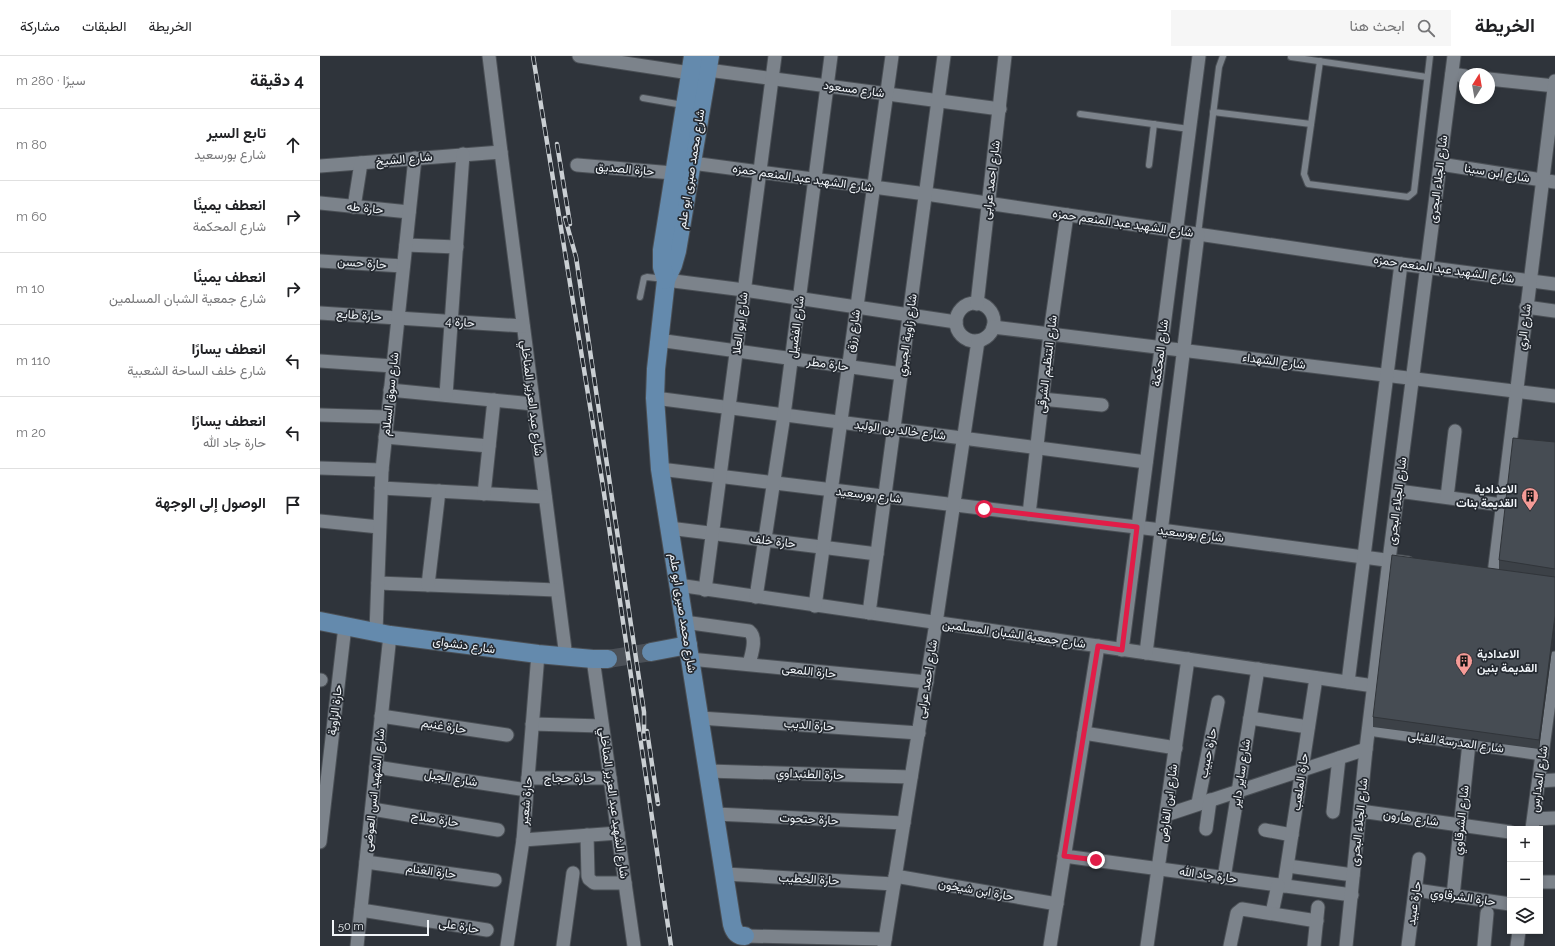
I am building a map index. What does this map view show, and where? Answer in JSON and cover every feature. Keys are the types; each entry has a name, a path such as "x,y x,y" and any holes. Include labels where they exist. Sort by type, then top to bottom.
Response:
{"street":[{"name":"شارع عبد العزيز المناخلي","path":"489,56 495,152 523,326 556,590 566,657"},
{"path":"583,56 691,65"},
{"name":"شارع ابو العلا","path":"705,590 730,408 774,56"},
{"name":"شارع الفضيل","path":"756,597 792,358 831,56"},
{"name":"شارع رزق","path":"816,606 892,56"},
{"name":"شارع زاوية الجبري","path":"869,613 944,56"},
{"name":"شارع احمد عرابى","path":"977,304 1005,56"},
{"name":"شارع المحكمة","path":"1122,650 1199,56"},
{"name":"شارع الجلاء البحرى","path":"1346,946 1366,749 1454,56"},
{"name":"شارع مسعود","path":"709,63 771,78 1000,109"},
{"name":"شارع محمد صبرى ابو علم","path":"666,280 662,267 662,250 673,173 693,106 709,63"},
{"name":"شارع محمد صبرى ابو علم","path":"691,65 693,106 692,163 676,258 666,280 658,340 655,398 660,470 733,929 740,936 745,936"},
{"path":"1452,74 1459,75"},
{"path":"1495,79 1555,84"},
{"name":"شارع الري","path":"1494,574 1526,307 1548,181 1555,84"},
{"name":"شارع الشيخ","path":"320,166 495,152"},
{"path":"446,395 463,154"},
{"name":"شارع سوق السلام","path":"383,634 378,583 382,470 415,158"},
{"path":"354,207 360,162"},
{"name":"شارع الشهيد عبد المنعم حمزه","path":"692,163 926,194 1401,264 1555,284"},
{"name":"شارع ابن سينا","path":"1440,164 1548,181"},
{"name":"حارة الصديق","path":"577,165 673,173"},
{"name":"حارة طه","path":"320,203 409,212"},
{"name":"شارع التنظيم الشرقى","path":"1029,514 1050,334 1067,215"},
{"path":"1146,653 1198,234"},
{"path":"406,245 457,247"},
{"name":"حارة حسن","path":"320,261 403,266"},
{"name":"شارع الجلاء البحرى","path":"1348,682 1401,264"},
{"path":"666,280 800,298 956,322"},
{"path":"977,304 983,306 992,314 994,320 993,327 988,336 978,341 967,339 962,336 956,322 957,316 965,306 977,304"},
{"path":"1526,307 1555,311"},
{"name":"حارة طايع","path":"320,313 398,318"},
{"name":"حارة 4","path":"398,318 523,326"},
{"name":"شارع الشهداء","path":"993,327 1555,396"},
{"name":"حارة مطر","path":"658,340 902,374"},
{"name":"شارع احمد عرابى","path":"884,943 927,682 978,341"},
{"path":"320,360 392,366"},
{"path":"390,390 533,404"},
{"name":"شارع خالد بن الوليد","path":"655,398 1146,462"},
{"path":"1042,399 1102,405"},
{"path":"484,494 494,400"},
{"path":"320,415 387,417"},
{"path":"1447,498 1455,431"},
{"path":"385,437 489,446"},
{"path":"320,468 382,470"},
{"name":"شارع بورسعيد","path":"660,470 1137,527 1419,564"},
{"path":"381,488 545,497"},
{"path":"428,585 439,491"},
{"path":"1398,491 1502,505"},
{"path":"320,521 379,527"},
{"name":"حارة خلف","path":"669,528 877,554"},
{"path":"1479,572 1509,576"},
{"path":"378,583 556,590"},
{"name":"شارع جمعية الشبان المسلمين","path":"678,585 1374,686"},
{"name":"شارع دنشواى","path":"320,621 383,634 538,654 601,659"},
{"path":"684,622 749,631 753,634 754,639 749,664"},
{"name":"حارة الزاوية","path":"320,842 345,626"},
{"name":"شارع الشهيد انس العوضى","path":"357,946 381,716 383,634"},
{"path":"1050,946 1098,646"},
{"path":"650,652 689,652"},
{"name":"حارة اللمعى","path":"689,652 749,664 927,682"},
{"name":"حارة شعير","path":"507,946 522,840 538,654"},
{"name":"شارع المدارس","path":"1533,824 1542,754 1552,710 1555,658"},
{"name":"شارع الشهيد عبد العزيز المناخلي","path":"601,659 602,726 634,946"},
{"name":"شارع ابن الفارض","path":"1147,946 1188,659"},
{"name":"شارع ساير داير","path":"1224,878 1258,669"},
{"name":"حارة الملعب","path":"1272,913 1288,866 1316,678"},
{"name":"حارة حبيب","path":"1206,829 1204,802 1218,702"},
{"name":"حارة غنيم","path":"381,716 507,735"},
{"name":"حارة الديب","path":"700,718 918,733"},
{"path":"1250,718 1308,727"},
{"path":"532,724 602,726"},
{"name":"شارع المدرسة القبلى","path":"1369,730 1542,754"},
{"path":"1084,733 1176,748"},
{"name":"شارع الشرقاوي","path":"1453,896 1469,744"},
{"path":"1166,815 1366,749"},
{"path":"1333,812 1340,758"},
{"name":"شارع الجبل","path":"376,767 527,784"},
{"name":"حارة الطنبداوي","path":"708,771 911,777"},
{"name":"حارة حجاج","path":"527,784 610,778"},
{"path":"1539,780 1555,780"},
{"name":"حارة صلاح","path":"372,809 498,830"},
{"name":"شارع هارون","path":"1360,811 1507,832"},
{"name":"حارة حتحوت","path":"715,814 904,823"},
{"path":"1533,824 1555,818"},
{"path":"1265,830 1292,835"},
{"path":"522,840 618,833"},
{"path":"587,835 589,879 594,883 625,883"},
{"name":"حارة جاد الله","path":"1064,856 1352,895"},
{"name":"حارة عبيد","path":"1408,946 1419,859"},
{"name":"حارة الغنام","path":"366,862 495,880"},
{"path":"1288,866 1353,875"},
{"path":"563,946 573,872"},
{"name":"حارة الخطيب","path":"724,874 894,880"},
{"name":"حارة ابن شيخون","path":"894,880 1057,904"},
{"path":"1543,882 1555,882"},
{"name":"حارة الشرقاوي","path":"1416,890 1507,904"},
{"path":"1314,946 1318,907"},
{"path":"1230,946 1237,913 1240,910 1244,909 1272,913 1316,921"},
{"name":"حارة على","path":"361,910 487,930"},
{"path":"1484,946 1487,913"},
{"path":"1517,946 1519,934"},
{"path":"745,936 780,941 884,943"}],"lane":[{"path":"1198,234 1219,67 1223,56"},
{"path":"1320,61 1304,174 1308,184 1411,196 1414,192 1430,56"},
{"path":"1291,57 1427,77"},
{"path":"644,98 693,106"},
{"path":"1213,112 1311,124"},
{"path":"1080,114 1189,129"},
{"path":"1149,165 1154,124"},
{"path":"640,297 644,278 647,277 666,280"}],"building":[{"name":"الاعدادية القديمة بنات","path":"1513,438 1555,442 1555,569 1499,560"},
{"name":"الاعدادية القديمة بنين","path":"1392,555 1555,577 1555,616 1539,740 1373,717"}],"tunnel":[{"path":"608,659 651,652"}],"railway":[{"path":"533,56 602,480 671,946"},
{"path":"557,144 570,224"},
{"path":"565,218 576,257 644,712 644,739"},
{"path":"647,731 658,804"}],"place":[{"name":"الاعدادية القديمة بنات","path":"1530,511"},
{"name":"الاعدادية القديمة بنين","path":"1464,676"}],"route":[{"path":"984,509 1137,527 1122,650 1098,646 1064,856 1096,860"}]}
